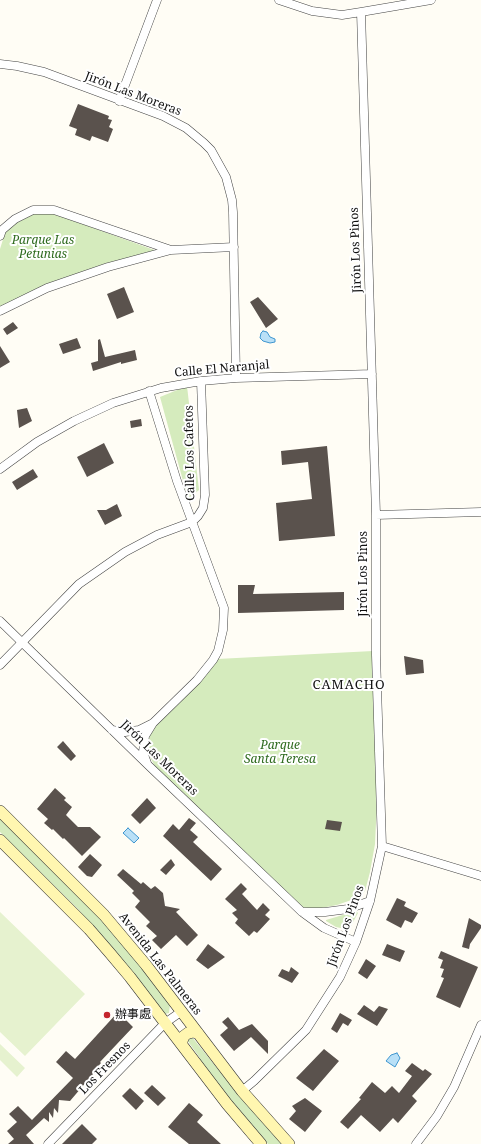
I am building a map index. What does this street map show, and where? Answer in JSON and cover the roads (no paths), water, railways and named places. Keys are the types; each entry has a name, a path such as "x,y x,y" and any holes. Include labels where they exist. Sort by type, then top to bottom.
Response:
{"main road":[{"name":"Avenida Las Palmeras","path":"0,811 104,915 146,964 242,1091 288,1144"},
{"path":"0,840 89,929 130,977 227,1104 261,1144"},
{"path":"182,1046 184,1036 188,1033 198,1033"}],"street":[{"path":"119,101 157,0"},
{"path":"279,0 322,13 342,14 431,0"},
{"name":"Jirón Los Pinos","path":"242,1091 306,1030 340,977 356,942 370,901 382,846 376,655 376,515 361,12"},
{"name":"Jirón Las Moreras","path":"0,64 40,71 163,116 196,135 210,150 222,168 230,188 233,212 236,378"},
{"path":"0,236 2,230 15,219 33,210 54,210 170,250"},
{"path":"0,311 47,288 108,267 170,250 234,247"},
{"name":"Calle El Naranjal","path":"0,469 37,442 74,420 112,403 149,391 201,381 236,378 372,374"},
{"name":"Calle Los Cafetos","path":"192,522 203,508 205,495 201,381"},
{"name":"Calle Los Cafetos","path":"149,391 177,481 224,608 223,630 218,650 213,660 196,680 153,723 144,736 143,752 149,766"},
{"path":"376,515 481,512"},
{"path":"0,665 79,584 125,552 157,535 192,522"},
{"name":"Jirón Las Moreras","path":"0,621 302,912 324,928 356,942"},
{"name":"Calle Los Cafetos","path":"112,730 126,732 139,730 153,723"},
{"path":"382,846 481,876"},
{"path":"302,912 325,912 348,909 370,901"},
{"name":"Los Fresnos","path":"48,1144 165,1023 182,1011"},
{"path":"416,1144 437,1116 454,1087 481,1026"}],"water":[{"path":"263,331 267,332 270,337 275,339 275,342 270,343 263,341 260,338"},
{"path":"128,828 139,838 134,843 123,833"},
{"path":"397,1053 400,1058 395,1067 386,1061 391,1055"}],"place":[{"name":"辦事處","path":"107,1015"}],"district":[{"name":"CAMACHO","path":"349,685"}],"park label":[{"name":"Parque Las Petunias","path":"43,248"},
{"name":"Parque Santa Teresa","path":"280,753"}]}
